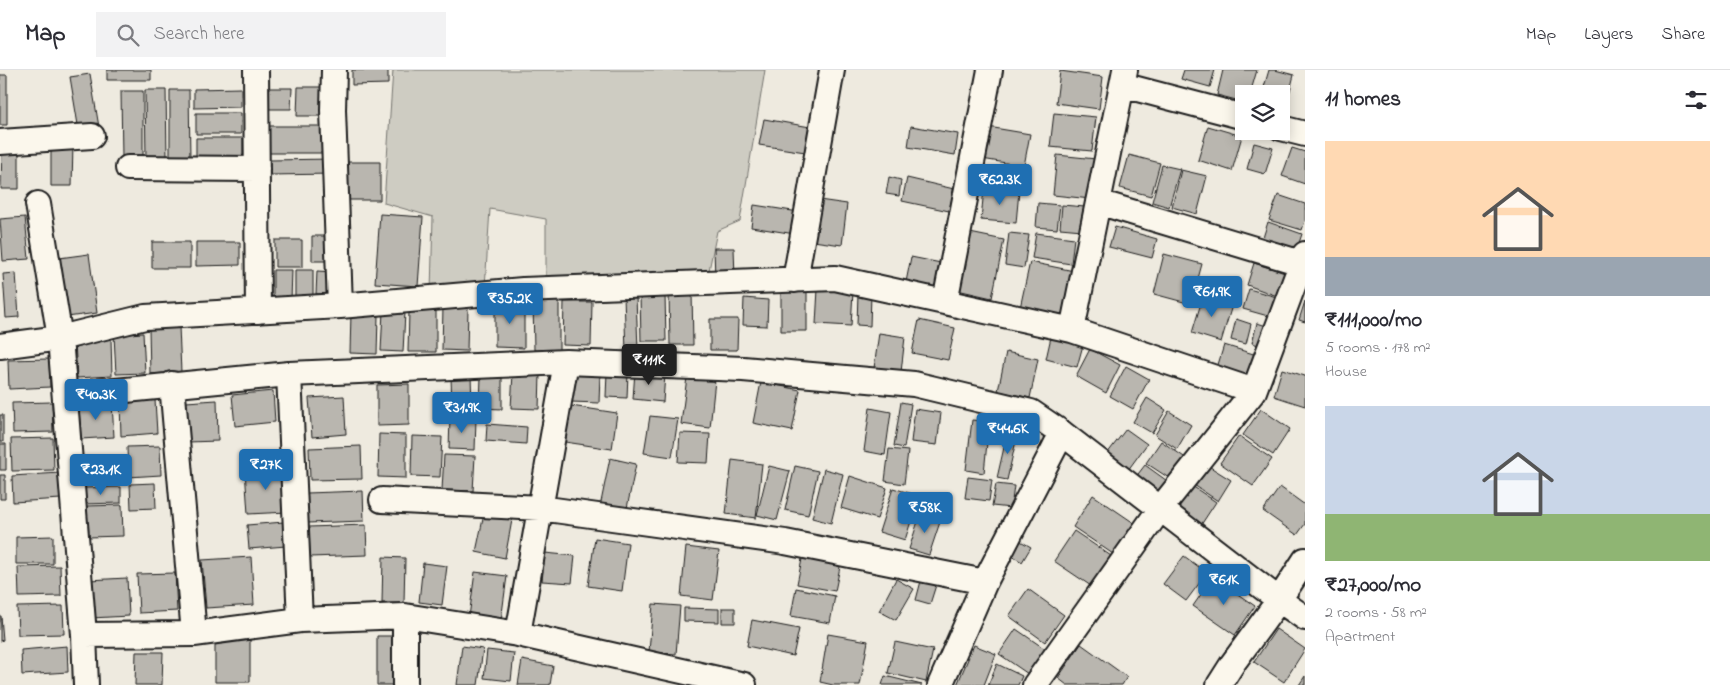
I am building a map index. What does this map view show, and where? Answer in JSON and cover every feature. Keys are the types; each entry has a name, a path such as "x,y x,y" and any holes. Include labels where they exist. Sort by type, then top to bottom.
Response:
{"street":[{"path":"256,70 258,310"},
{"path":"334,70 333,110 340,306"},
{"path":"795,280 832,70"},
{"path":"946,302 990,70"},
{"path":"1072,330 1124,77 1235,115"},
{"path":"1290,130 1305,134"},
{"path":"0,142 92,136"},
{"path":"128,168 257,169"},
{"path":"1042,683 1160,508 1254,391 1303,258 1098,202"},
{"path":"38,204 60,338 84,635 86,685"},
{"path":"0,346 60,338 145,317 340,306 523,290 835,278 1072,330 1254,391"},
{"path":"65,396 288,374 566,362 743,368 914,384 1031,412 1062,433 1305,618"},
{"path":"518,634 566,362"},
{"path":"288,374 300,620"},
{"path":"172,384 194,634"},
{"path":"940,685 985,582 1062,433"},
{"path":"382,500 540,508 785,542 985,582"},
{"path":"1219,685 1232,662 1279,600 1305,560"},
{"path":"84,635 194,634 300,620 405,616 518,634 744,685"},
{"path":"405,616 406,685"}],"shaded area":[{"path":"393,70 765,70 740,221 717,231 708,275 546,278 546,219 490,209 485,287 431,292 433,217 384,203"}],"building":[{"path":"107,70 151,70 151,80 107,80"},
{"path":"352,70 388,70 388,84 352,85"},
{"path":"1184,70 1215,70 1210,87 1181,79"},
{"path":"1223,70 1257,70 1253,85 1235,85 1235,100 1217,95"},
{"path":"1269,70 1294,75 1290,91 1290,85 1265,85"},
{"path":"1060,71 1103,77 1099,109 1056,103"},
{"path":"90,74 99,127 79,131 70,77"},
{"path":"0,75 7,75 7,125 0,125"},
{"path":"298,87 328,87 328,116 297,116"},
{"path":"241,88 241,107 194,108 194,89"},
{"path":"268,88 292,88 291,109 267,109"},
{"path":"145,90 166,90 167,159 146,159"},
{"path":"170,90 189,90 190,159 170,159"},
{"path":"121,91 143,91 143,159 122,159"},
{"path":"196,113 241,113 241,134 196,134"},
{"path":"1054,113 1096,117 1092,151 1050,147"},
{"path":"764,119 816,128 812,153 759,145"},
{"path":"269,126 330,126 329,153 269,153"},
{"path":"911,126 958,134 955,155 908,147"},
{"path":"1208,126 1235,134 1235,140 1241,140 1232,171 1198,160"},
{"path":"988,127 1030,134 1024,166 982,159"},
{"path":"196,138 243,138 243,157 196,158"},
{"path":"1254,143 1273,148 1265,174 1247,169"},
{"path":"51,144 73,144 72,186 51,186"},
{"path":"2,146 19,146 19,189 1,189"},
{"path":"1292,148 1305,152 1305,184 1282,176"},
{"path":"1057,155 1096,159 1091,199 1053,195"},
{"path":"1129,155 1160,163 1151,196 1120,188"},
{"path":"332,159 332,174 270,175 270,160"},
{"path":"348,162 380,162 380,200 348,200"},
{"path":"1162,165 1180,169 1169,207 1152,202"},
{"path":"1181,170 1207,176 1197,214 1172,207"},
{"path":"889,177 901,180 899,196 886,194"},
{"path":"907,178 954,189 949,211 902,201"},
{"path":"984,188 1019,191 1016,223 981,220"},
{"path":"1278,195 1305,204 1305,221 1302,230 1269,220"},
{"path":"819,200 847,204 842,245 813,241"},
{"path":"1038,203 1060,205 1057,229 1036,227"},
{"path":"754,205 799,212 795,234 751,227"},
{"path":"1062,205 1085,207 1082,230 1060,228"},
{"path":"380,214 423,217 418,286 375,283"},
{"path":"25,217 29,259 3,261 0,219"},
{"path":"1268,222 1302,234 1296,252 1262,241"},
{"path":"1115,227 1157,239 1152,258 1109,247"},
{"path":"965,232 1004,240 992,298 953,289"},
{"path":"1009,233 1029,235 1024,268 1005,265"},
{"path":"1036,233 1074,238 1071,264 1032,258"},
{"path":"312,236 333,236 333,261 312,261"},
{"path":"275,240 302,240 302,267 275,267"},
{"path":"152,242 190,242 190,268 152,268"},
{"path":"196,242 240,242 240,265 196,266"},
{"path":"714,248 734,248 735,278 715,279"},
{"path":"89,254 97,313 67,317 59,258"},
{"path":"1164,254 1202,264 1191,304 1154,294"},
{"path":"911,257 941,263 935,288 906,282"},
{"path":"1030,262 1074,271 1065,317 1020,308"},
{"path":"1254,263 1288,274 1280,297 1247,285"},
{"path":"273,270 292,270 291,300 273,300"},
{"path":"295,270 313,270 313,302 295,302"},
{"path":"317,271 334,272 333,294 316,294"},
{"path":"16,273 19,317 6,318 3,274"},
{"path":"818,289 853,291 851,326 816,324"},
{"path":"1249,289 1280,298 1275,318 1243,309"},
{"path":"692,292 693,345 670,345 669,293"},
{"path":"781,292 807,292 807,331 781,331"},
{"path":"858,293 871,294 870,326 857,325"},
{"path":"1204,293 1233,302 1221,342 1192,333"},
{"path":"640,295 665,295 666,341 641,341"},
{"path":"624,297 636,297 638,350 626,351"},
{"path":"744,298 768,300 767,326 743,325"},
{"path":"533,301 559,301 559,350 534,350"},
{"path":"1305,301 1305,322 1299,320"},
{"path":"495,302 524,302 524,348 495,347"},
{"path":"564,302 592,302 591,346 563,345"},
{"path":"443,307 468,308 467,351 442,350"},
{"path":"383,311 405,312 403,352 381,351"},
{"path":"409,311 436,311 436,352 408,352"},
{"path":"351,313 378,315 377,354 350,353"},
{"path":"710,319 738,319 737,350 710,350"},
{"path":"1236,319 1251,324 1246,344 1231,340"},
{"path":"919,320 955,328 948,360 912,353"},
{"path":"1257,323 1270,327 1265,347 1252,343"},
{"path":"179,327 181,372 150,374 149,328"},
{"path":"143,333 145,373 116,374 114,335"},
{"path":"879,333 905,337 901,372 874,368"},
{"path":"1051,337 1083,345 1077,367 1046,359"},
{"path":"111,339 112,376 77,378 75,341"},
{"path":"1224,345 1260,356 1253,379 1217,368"},
{"path":"1090,349 1120,365 1106,393 1076,376"},
{"path":"1006,352 1038,359 1030,398 998,391"},
{"path":"49,359 50,387 9,389 8,360"},
{"path":"1126,366 1149,379 1133,409 1110,396"},
{"path":"1282,369 1305,376 1305,406 1274,396"},
{"path":"635,371 665,374 663,402 633,399"},
{"path":"571,372 600,373 599,403 571,402"},
{"path":"607,372 628,373 627,398 606,397"},
{"path":"513,373 540,374 539,409 511,408"},
{"path":"481,376 502,377 502,409 480,408"},
{"path":"471,377 472,405 452,405 451,378"},
{"path":"687,377 715,380 710,428 681,424"},
{"path":"761,382 800,390 792,431 753,423"},
{"path":"409,384 409,425 377,426 377,385"},
{"path":"273,391 275,422 235,426 232,395"},
{"path":"344,396 346,434 312,437 309,398"},
{"path":"1147,398 1166,410 1152,433 1133,422"},
{"path":"155,400 157,433 121,436 120,402"},
{"path":"217,400 218,441 188,442 186,402"},
{"path":"52,402 53,432 13,433 12,403"},
{"path":"901,402 911,404 904,448 894,446"},
{"path":"112,403 114,437 81,439 79,405"},
{"path":"571,406 617,413 612,449 565,442"},
{"path":"870,408 891,412 885,455 864,451"},
{"path":"915,409 941,413 937,445 911,442"},
{"path":"1261,409 1290,429 1273,455 1243,435"},
{"path":"1169,411 1191,425 1177,449 1155,435"},
{"path":"0,415 3,415 3,442 0,442"},
{"path":"650,416 678,419 672,457 644,453"},
{"path":"450,417 476,418 475,450 449,449"},
{"path":"972,420 989,422 984,473 966,470"},
{"path":"487,424 527,427 526,444 486,441"},
{"path":"1126,429 1147,444 1128,470 1107,454"},
{"path":"1008,430 1018,432 1007,480 997,478"},
{"path":"680,433 710,434 708,463 678,462"},
{"path":"379,434 406,435 406,478 378,477"},
{"path":"412,436 442,437 440,477 411,476"},
{"path":"1239,436 1272,459 1253,486 1220,463"},
{"path":"53,438 54,470 12,471 11,439"},
{"path":"1161,441 1187,459 1172,480 1146,463"},
{"path":"0,444 6,444 6,470 0,470"},
{"path":"160,446 161,475 128,477 127,447"},
{"path":"361,446 362,479 310,480 309,448"},
{"path":"889,449 908,451 904,484 885,481"},
{"path":"444,455 475,456 473,491 442,490"},
{"path":"610,458 636,464 626,513 600,507"},
{"path":"120,459 120,483 82,483 81,460"},
{"path":"732,460 762,464 756,518 726,514"},
{"path":"1145,465 1170,483 1161,496 1135,478"},
{"path":"1207,465 1231,480 1218,501 1194,485"},
{"path":"769,466 790,471 777,520 757,515"},
{"path":"795,466 818,471 808,515 785,510"},
{"path":"285,468 288,512 248,514 245,470"},
{"path":"824,469 843,474 831,523 812,518"},
{"path":"60,473 61,499 13,502 12,476"},
{"path":"0,475 5,475 5,499 0,499"},
{"path":"850,476 887,488 877,519 841,508"},
{"path":"968,477 992,480 989,501 965,498"},
{"path":"155,483 156,508 131,509 130,484"},
{"path":"996,484 1014,486 1011,508 992,506"},
{"path":"1192,486 1216,502 1199,528 1175,511"},
{"path":"121,487 121,503 81,504 81,488"},
{"path":"1280,487 1305,505 1305,524 1297,535 1263,511"},
{"path":"893,488 919,496 905,540 879,532"},
{"path":"363,491 364,521 308,523 307,493"},
{"path":"1093,495 1137,525 1116,556 1073,527"},
{"path":"122,505 123,536 88,537 87,506"},
{"path":"921,512 941,519 929,555 909,549"},
{"path":"484,514 512,520 505,558 476,552"},
{"path":"284,522 286,546 249,549 247,525"},
{"path":"366,525 367,555 310,557 309,527"},
{"path":"1074,531 1114,558 1094,588 1054,561"},
{"path":"53,536 53,564 16,564 16,537"},
{"path":"595,538 628,543 622,591 588,586"},
{"path":"1015,538 1031,547 1022,562 1007,553"},
{"path":"686,547 719,551 713,600 681,596"},
{"path":"545,553 575,556 572,583 542,581"},
{"path":"803,554 841,562 835,591 797,584"},
{"path":"1184,556 1207,573 1186,601 1163,584"},
{"path":"251,557 254,605 206,608 202,560"},
{"path":"383,557 405,558 404,603 382,603"},
{"path":"423,563 447,566 442,605 419,602"},
{"path":"60,566 61,596 19,597 18,567"},
{"path":"475,572 507,576 501,621 469,617"},
{"path":"175,573 177,611 139,613 137,574"},
{"path":"1213,577 1255,606 1235,635 1193,606"},
{"path":"127,578 129,616 91,618 89,580"},
{"path":"896,579 914,589 896,620 879,611"},
{"path":"921,581 936,585 930,604 916,600"},
{"path":"796,588 835,596 830,623 791,616"},
{"path":"1028,589 1064,615 1045,642 1009,616"},
{"path":"653,604 680,606 676,654 649,652"},
{"path":"63,606 64,634 18,635 17,607"},
{"path":"684,608 719,609 719,622 684,621"},
{"path":"722,608 735,608 735,623 722,623"},
{"path":"0,616 3,640 0,641"},
{"path":"752,620 799,629 793,656 747,646"},
{"path":"1016,629 1048,651 1031,676 999,654"},
{"path":"1276,629 1305,649 1284,682 1254,662"},
{"path":"828,634 868,641 860,685 833,685 820,682"},
{"path":"377,636 392,636 392,685 377,685"},
{"path":"215,639 250,639 250,682 215,682"},
{"path":"895,642 933,650 926,682 888,673"},
{"path":"1081,644 1127,677 1122,685 1067,685 1058,678"},
{"path":"974,645 996,654 984,685 957,685"},
{"path":"67,646 68,672 22,675 21,650"},
{"path":"462,646 483,649 478,685 457,685"},
{"path":"487,650 514,653 511,681 484,678"},
{"path":"136,652 163,652 162,685 135,685"},
{"path":"522,660 553,666 550,685 518,685"},
{"path":"997,664 1022,676 1018,685 988,685"},
{"path":"885,676 922,685 882,685"},
{"path":"1305,676 1305,685 1299,685"}]}
